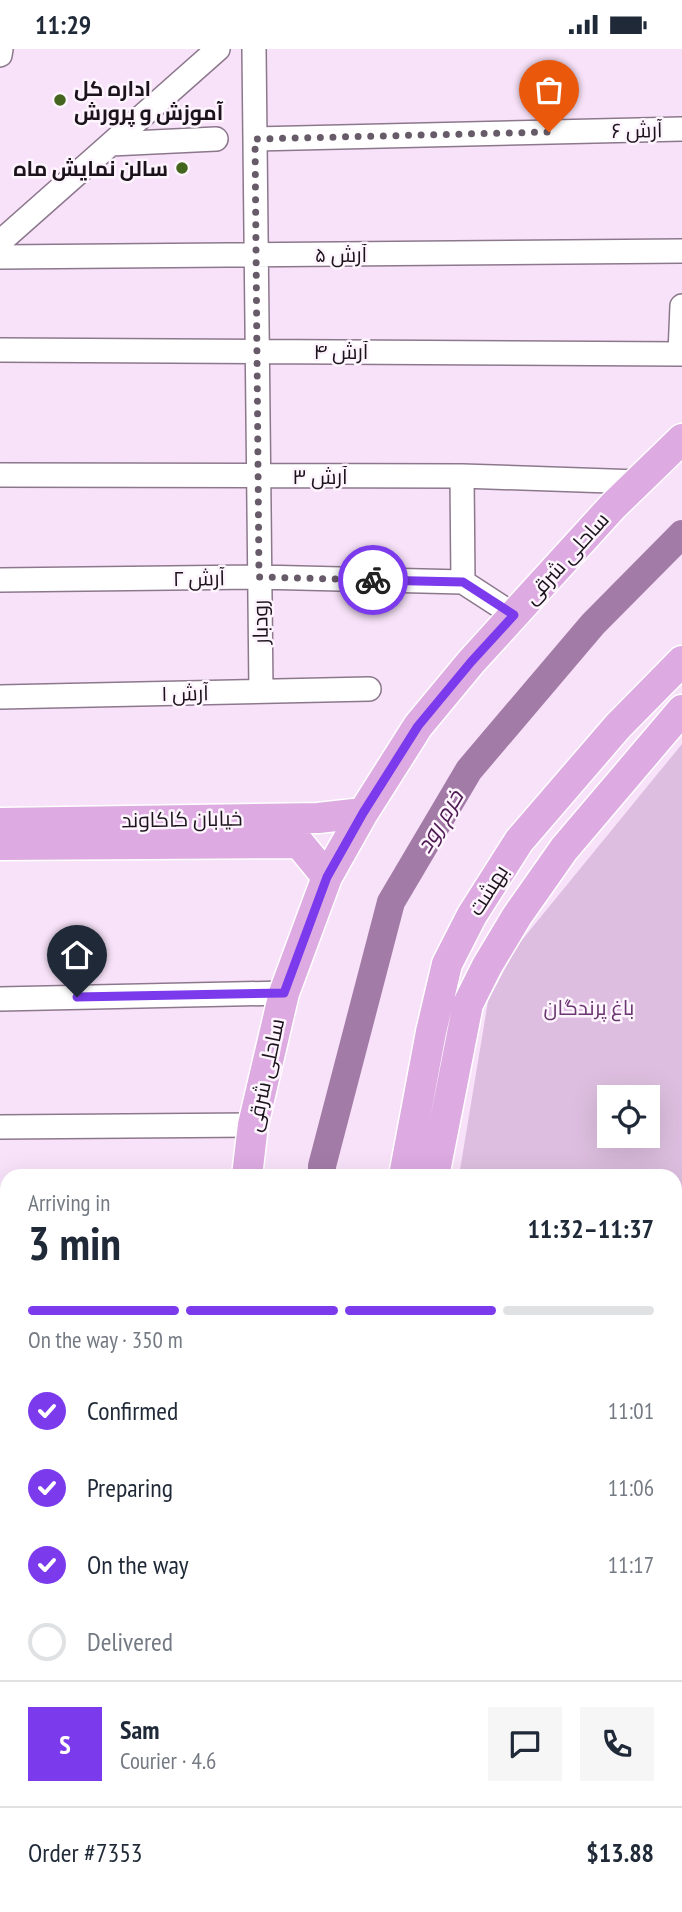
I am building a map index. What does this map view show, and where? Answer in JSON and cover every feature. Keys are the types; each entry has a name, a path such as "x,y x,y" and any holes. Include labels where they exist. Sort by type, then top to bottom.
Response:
{"main road":[{"name":"ساحلی شرقی","path":"248,1169 253,1125 284,993 327,877 363,813 418,726 471,662 613,506 680,445"},
{"name":"بهشت","path":"405,1169 431,1032 447,964 472,915 519,841 618,726 682,661"},
{"name":"بهشت","path":"436,1169 468,1004 487,965 517,916 564,849 682,710"},
{"name":"خیابان کاکاوند","path":"0,845 300,830 363,813"},
{"name":"خیابان کاکاوند","path":"0,823 300,830"},
{"path":"300,830 327,877"},
{"path":"431,1032 468,1004"}],"street":[{"path":"0,55 1,49"},
{"path":"0,242 218,49"},
{"name":"رودبار","path":"254,49 261,691"},
{"name":"آرش ۶","path":"255,139 682,129"},
{"path":"111,144 216,139"},
{"name":"آرش ۵","path":"0,257 682,251"},
{"path":"681,353 682,306"},
{"name":"آرش ۴","path":"0,350 681,353"},
{"name":"آرش ۳","path":"0,475 462,476 639,482"},
{"path":"462,476 463,582 514,615"},
{"name":"آرش ۲","path":"0,580 259,577 463,582"},
{"name":"آرش ۱","path":"0,697 369,689"},
{"path":"0,999 284,993"},
{"path":"0,1127 253,1125"}],"green space":[{"name":"باغ پرندگان","path":"682,744 682,1169 460,1169 488,1001 517,946"}],"waterway":[{"name":"خرم رود","path":"322,1169 391,902 469,770 593,624 682,534"}],"way so far":[{"path":"373,580 259,577 255,139 549,132"}],"place":[{"name":"اداره کل آموزش و پرورش","path":"60,100"},
{"name":"سالن نمایش ماه","path":"182,168"}],"route":[{"path":"77,997 284,993 327,877 363,813 418,726 514,615 463,582 373,580"}]}
